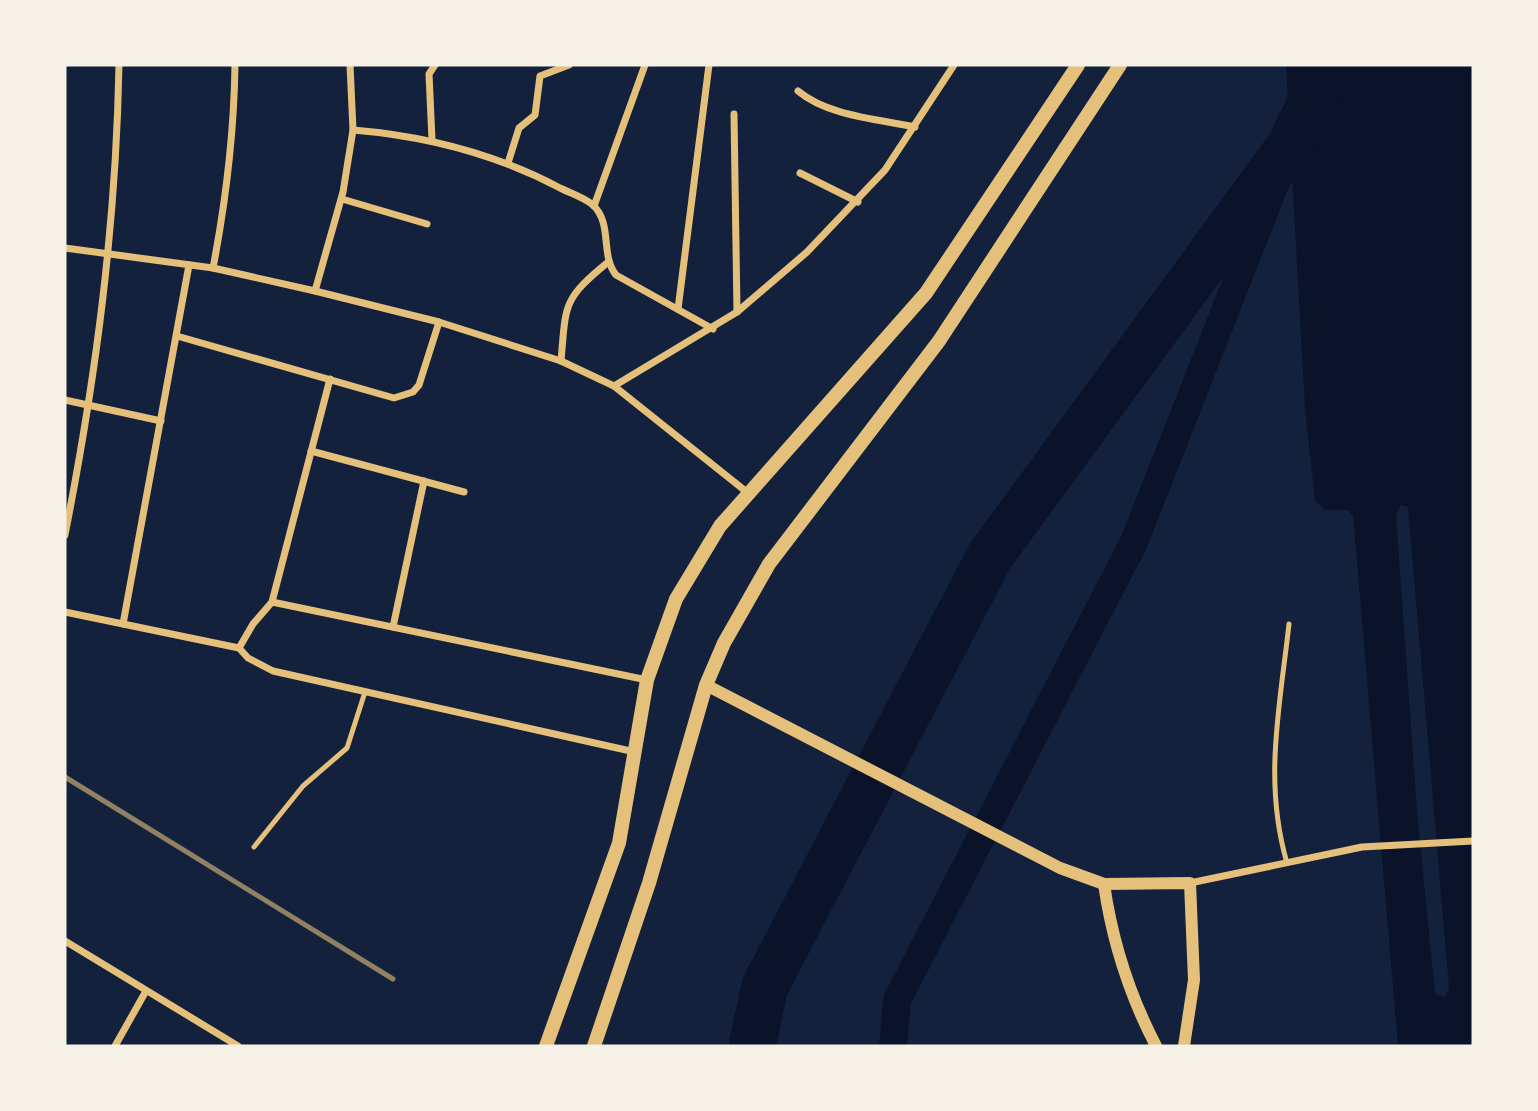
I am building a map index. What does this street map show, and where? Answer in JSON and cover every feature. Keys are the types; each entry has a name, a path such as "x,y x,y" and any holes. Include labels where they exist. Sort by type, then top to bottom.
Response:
{"main road":[{"path":"546,1046 619,843 647,680 676,599 720,526 926,293 1078,65"},
{"path":"594,1046 649,883 706,685 740,613 769,564 957,316 1120,65"}],"street":[{"path":"65,535 90,406 109,254 119,65"},
{"path":"213,268 227,195 234,121 235,65"},
{"path":"315,291 342,199 353,130 350,65"},
{"path":"432,140 429,74 435,65"},
{"path":"508,163 519,128 535,115 540,76 569,65"},
{"path":"594,206 645,65"},
{"path":"678,309 709,65"},
{"path":"614,386 713,329 807,253 858,202 915,127 954,65"},
{"path":"798,91 810,101 825,106 915,127"},
{"path":"734,114 737,312"},
{"path":"353,130 432,140 508,163 594,206 604,225 607,264 616,275 713,329"},
{"path":"800,173 858,202"},
{"path":"342,199 427,224"},
{"path":"65,248 213,268 315,291 439,322 561,361 614,386 748,493"},
{"path":"561,361 568,301 583,283 607,264"},
{"path":"123,624 188,265"},
{"path":"177,336 394,397 412,392 423,376 439,322"},
{"path":"239,648 253,624 272,602 330,379"},
{"path":"65,400 161,421"},
{"path":"311,452 464,492"},
{"path":"393,627 424,481"},
{"path":"272,602 647,680"},
{"path":"65,612 239,648 248,658 273,671 635,752"},
{"path":"706,685 1060,868 1104,884 1190,883 1362,847 1473,841"},
{"path":"1184,1046 1194,980 1190,883"},
{"path":"1104,884 1116,942 1141,1017 1156,1046"},
{"path":"65,941 237,1046"},
{"path":"115,1046 146,990"}],"lane":[{"path":"1287,863 1278,833 1273,788 1289,624"},
{"path":"254,847 303,786 347,748 365,691"}],"water":[{"path":"1286,65 1473,65 1473,1046 1398,1046 1353,515 1347,510 1325,510 1315,500 1305,409","holes":["1401,505 1408,507 1449,988 1445,997 1435,994 1417,811 1396,515"]}],"waterway":[{"path":"752,1046 765,986 990,556 1290,146 1329,65"},
{"path":"893,1046 897,1000 1134,542 1290,146"}],"railway":[{"path":"65,777 393,979"}]}
